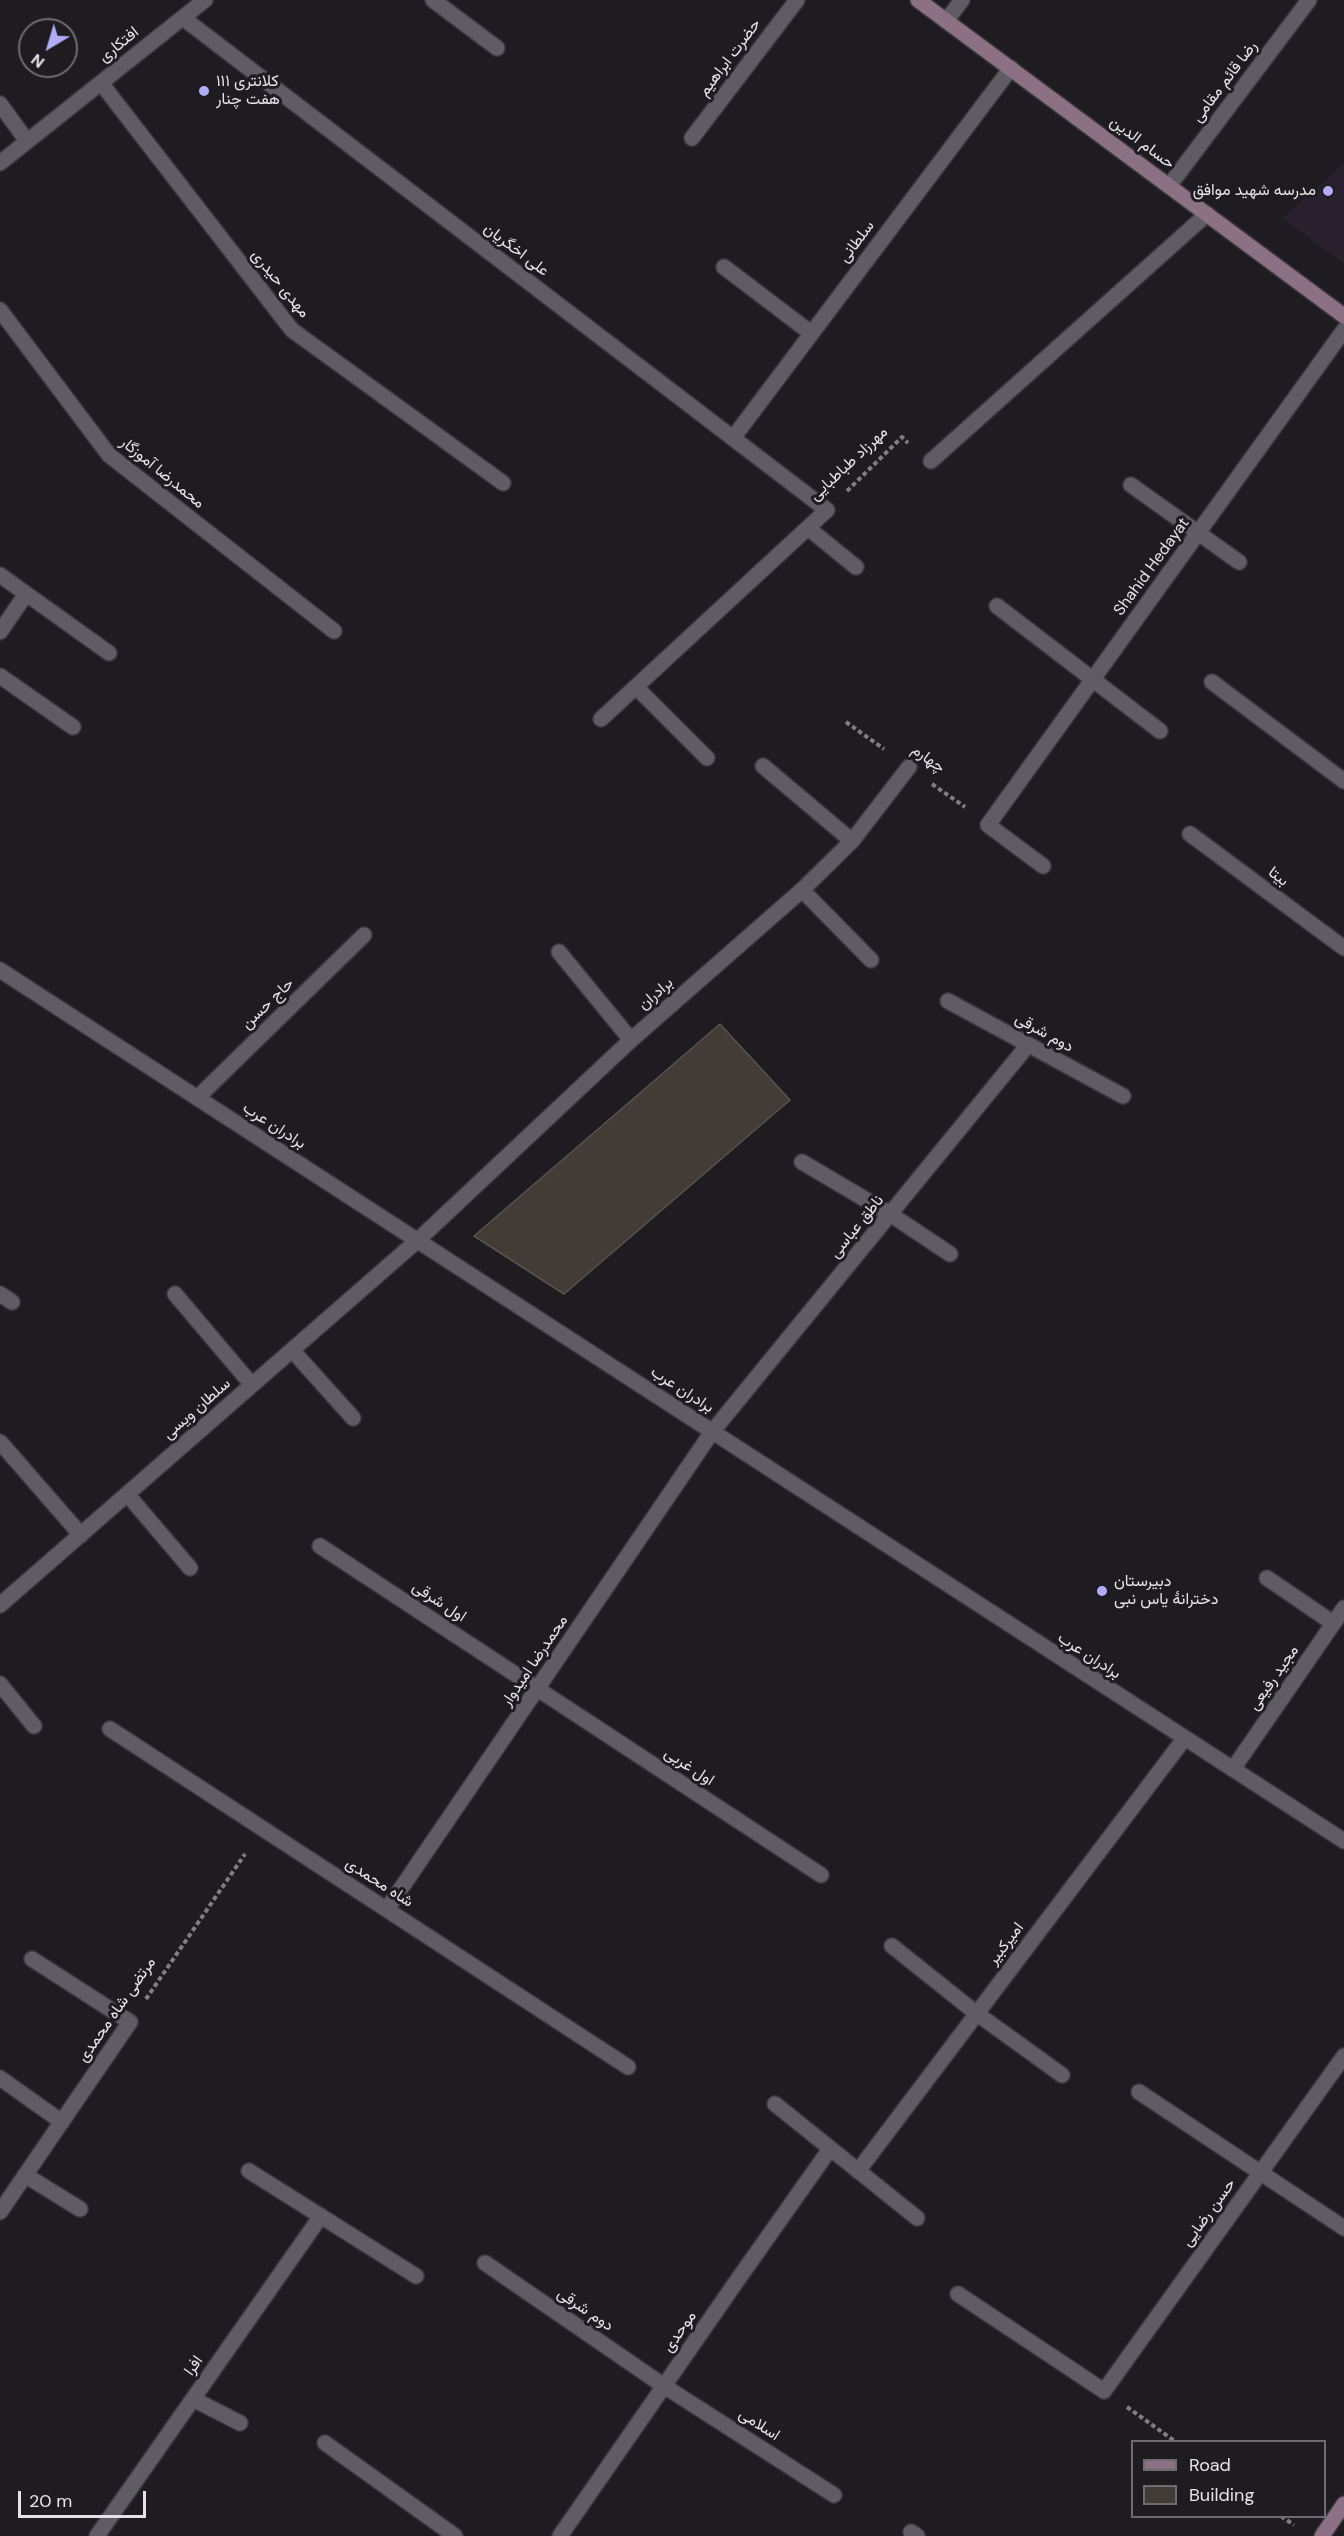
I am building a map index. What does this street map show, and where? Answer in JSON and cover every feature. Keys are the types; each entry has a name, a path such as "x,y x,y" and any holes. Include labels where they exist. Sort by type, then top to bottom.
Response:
{"main road":[{"name":"حسام الدین","path":"918,0 1344,316"},
{"path":"1322,2536 1344,2504"}],"street":[{"name":"افتکاری","path":"0,163 205,0"},
{"path":"433,0 497,48"},
{"name":"حضرت ابراهیم","path":"692,138 797,0"},
{"path":"946,21 962,0"},
{"name":"رضا قائم مقامی","path":"1169,186 1309,0"},
{"name":"علی اخگریان","path":"183,18 827,510"},
{"name":"سلطانی","path":"733,438 1011,68"},
{"name":"مهدی حیدری","path":"101,83 291,330 503,483"},
{"path":"0,104 27,141"},
{"path":"931,461 1207,214"},
{"path":"724,267 811,333"},
{"name":"محمدرضا آموزگار","path":"0,310 109,455 334,631"},
{"name":"Shahid Hedayat","path":"988,825 1344,330"},
{"path":"1131,485 1239,562"},
{"name":"مهرزاد طباطبایی","path":"601,719 827,510"},
{"path":"808,528 856,567"},
{"path":"0,576 109,653"},
{"path":"0,632 26,594"},
{"path":"997,606 1160,730"},
{"path":"0,676 73,727"},
{"path":"1212,682 1344,781"},
{"path":"636,687 707,758"},
{"path":"763,766 852,841"},
{"name":"برادران","path":"418,1240 631,1040 802,890 852,841 909,767"},
{"path":"988,825 1043,866"},
{"name":"بیتا","path":"1190,834 1344,948"},
{"path":"802,890 871,960"},
{"name":"حاج حسن","path":"197,1098 364,936"},
{"path":"560,952 631,1040"},
{"name":"برادران عرب","path":"0,970 1344,1841"},
{"name":"دوم شرقی","path":"948,1001 1123,1096"},
{"name":"ناطق عباسی","path":"712,1432 1028,1045"},
{"path":"802,1162 890,1214 950,1254"},
{"name":"سلطان ویسی","path":"0,1605 418,1240"},
{"path":"175,1294 252,1385"},
{"path":"292,1350 353,1418"},
{"name":"محمدرضا امیدوار","path":"387,1910 712,1432"},
{"path":"0,1442 81,1535"},
{"path":"127,1494 190,1568"},
{"name":"اول شرقی","path":"320,1546 537,1689"},
{"path":"1267,1578 1333,1623"},
{"name":"مجید رفیعی","path":"1233,1769 1344,1608"},
{"path":"0,1684 34,1726"},
{"name":"اول غربی","path":"537,1689 821,1875"},
{"name":"شاه محمدی","path":"110,1729 628,2067"},
{"name":"امیرکبیر","path":"858,2171 1184,1739"},
{"path":"892,1946 976,2013 1062,2075"},
{"path":"32,1959 130,2022"},
{"name":"مرتضی شاه محمدی","path":"0,2212 130,2022"},
{"name":"حسن رضایی","path":"1104,2391 1344,2056"},
{"path":"0,2078 62,2122"},
{"path":"1139,2092 1344,2228"},
{"path":"775,2104 917,2218"},
{"name":"موحدی","path":"560,2536 830,2149"},
{"path":"249,2171 416,2276"},
{"path":"25,2175 80,2209"},
{"name":"افرا","path":"97,2536 321,2216"},
{"name":"دوم شرقی","path":"485,2264 664,2386"},
{"path":"958,2294 1104,2391"},
{"name":"اسلامی","path":"664,2386 834,2495"},
{"path":"194,2399 240,2423"},
{"path":"325,2443 455,2536"}],"path":[{"name":"مهرزاد طباطبایی","path":"827,510 902,437 931,461"},
{"name":"چهارم","path":"846,722 988,825"},
{"name":"مرتضی شاه محمدی","path":"130,2022 263,1829"},
{"path":"1104,2391 1173,2440"}],"shaded area":[{"name":"مدرسه شهید موافق","path":"1344,164 1344,264 1282,218"}],"building":[{"path":"720,1024 790,1100 564,1294 474,1236"}],"place":[{"name":"کلانتری ۱۱۱ هفت چنار","path":"204,91"},
{"name":"مدرسه شهید موافق","path":"1328,191"},
{"name":"دبیرستان دخترانهٔ یاس نبی","path":"1102,1591"}]}
